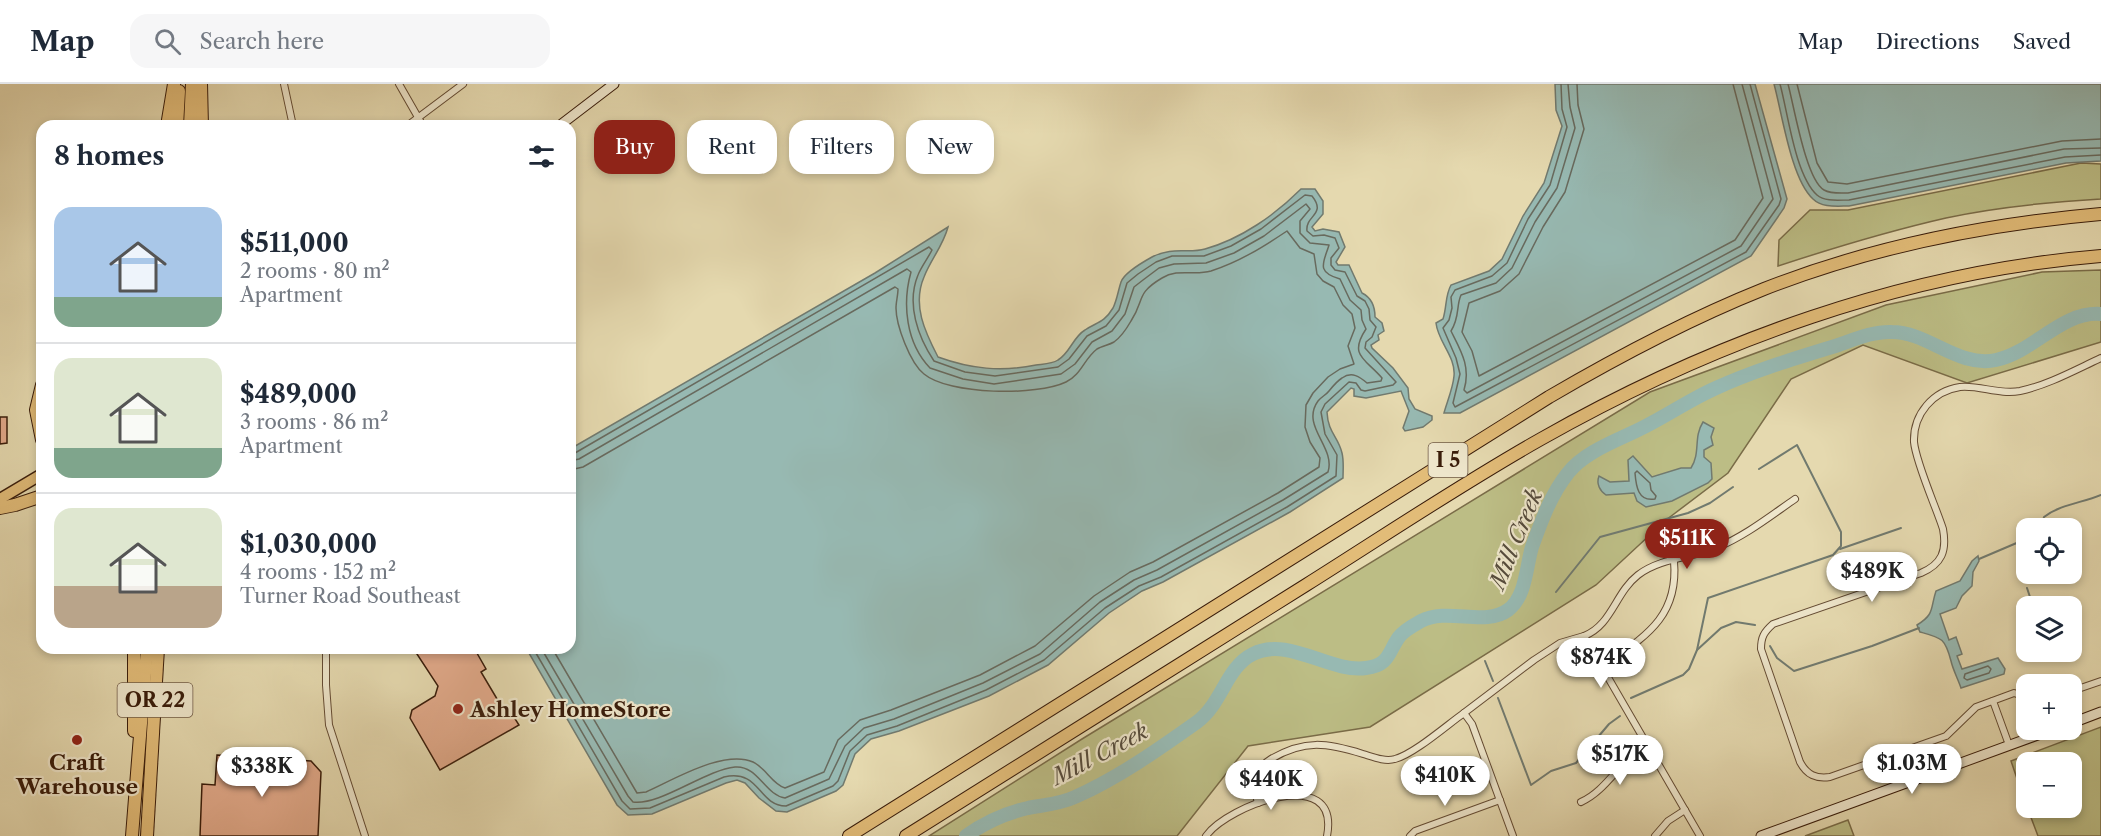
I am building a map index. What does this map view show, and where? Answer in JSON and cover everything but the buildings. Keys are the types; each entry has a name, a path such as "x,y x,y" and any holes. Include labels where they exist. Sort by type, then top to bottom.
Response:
{"highway":[{"path":"168,120 174,84"},
{"path":"177,120 180,84"},
{"path":"190,120 192,84"},
{"path":"201,84 202,120"},
{"name":"I 5","path":"849,836 1549,397 1661,335 1767,288 1891,249 1975,230 2101,214"},
{"name":"I 5","path":"906,836 1444,498 1538,441 1653,381 1781,328 1879,297 2006,268 2101,256"},
{"path":"0,508 15,506 36,498"},
{"path":"134,654 132,704 137,762"},
{"name":"OR 22","path":"132,836 146,654"},
{"name":"OR 22","path":"147,836 158,654"},
{"path":"152,752 166,654"}],"main road":[{"path":"566,120 614,84"},
{"path":"0,500 36,478"},
{"path":"2082,719 2101,712"},
{"path":"1761,836 2023,740"}],"street":[{"path":"284,84 292,120"},
{"path":"399,84 418,118"},
{"path":"415,120 463,84"},
{"path":"2016,694 1970,711 1946,736 1830,777 1812,776 1805,771 1800,762 1761,649 1761,640 1763,634 1773,624 1921,573 1942,559 1945,544 1943,529 1914,442 1921,412 1934,398 1961,387 1995,392 2019,391 2101,358"},
{"path":"1258,803 1255,777 1260,768 1280,754 1299,746 1327,744 1373,757 1394,759 1407,753 1560,643 1584,636 1600,628 1622,593 1638,575 1656,565 1715,549 1741,536 1795,499"},
{"path":"1602,668 1649,632 1667,610 1674,589 1674,561"},
{"path":"1584,636 1701,836"},
{"path":"326,654 329,725 365,836"},
{"path":"2082,688 2101,681"},
{"path":"1993,701 2009,745"},
{"path":"1464,713 1472,724 1513,836"},
{"path":"1581,802 1594,796 1637,750 1647,745"},
{"path":"1206,836 1225,817 1287,794 1309,796 1324,809 1328,818 1327,836"},
{"path":"1410,836 1415,831 1500,800"},
{"path":"1655,836 1668,821 1685,810"}],"green space":[{"path":"2081,163 2101,164 2101,199 2023,206 1946,218 1861,240 1778,266 1779,240 1810,210 1848,210"},
{"path":"2101,270 2101,342 1967,383 1863,345 1791,379 1728,473 1666,520 1596,585 1370,727 1248,746 1177,836 929,836 1082,739 1650,392 1886,305 2042,272"},
{"path":"2101,727 2101,836 2038,836 2031,818 2082,818 2082,752 2035,752 2067,740 2082,740 2082,734"},
{"path":"2016,759 2016,776 2011,761"},
{"path":"1848,820 1854,836 1805,836"}],"water":[{"path":"1555,84 1755,84 1787,199 1784,208 1751,256 1460,413 1444,413 1454,369 1436,323 1443,319 1451,285 1489,271 1502,259 1523,216 1544,183 1562,126 1556,110"},
{"path":"1774,84 2101,84 2101,161 2066,163 1849,206 1825,205 1813,199 1805,190 1799,177 1788,145"},
{"path":"1301,189 1315,189 1323,201 1323,214 1312,227 1315,231 1323,229 1339,232 1345,247 1336,262 1338,265 1349,265 1362,293 1372,303 1375,317 1382,323 1384,331 1378,335 1379,340 1371,345 1372,348 1393,368 1408,388 1409,399 1415,409 1432,416 1432,420 1423,427 1405,431 1403,428 1409,411 1401,391 1366,398 1354,396 1354,389 1351,388 1327,412 1329,425 1342,453 1343,478 1290,512 1163,582 1142,591 1109,613 1048,665 989,696 899,731 871,739 855,754 843,785 836,791 787,812 776,811 745,783 737,780 652,814 628,815 617,805 529,654 576,654 576,446 875,273 948,227 921,287 919,298 925,328 938,357 962,364 998,369 1056,361 1062,357 1081,333 1110,313 1121,282 1130,271 1160,254 1199,250 1218,245 1244,232 1280,208"},
{"path":"1703,422 1714,428 1711,437 1713,445 1704,450 1704,457 1711,463 1712,479 1708,483 1672,501 1646,507 1637,501 1634,493 1606,495 1600,489 1599,476 1610,482 1629,481 1628,460 1633,456 1652,477 1681,468 1691,468 1696,456 1698,434"},
{"path":"1978,556 1979,561 1973,572 1972,586 1962,596 1956,608 1940,614 1949,640 1956,637 1962,654 1957,656 1962,669 1998,658 2005,669 2004,674 1961,688 1942,640 1920,632 1917,625 1927,618 1931,611 1936,591 1960,581 1972,561"}],"waterway":[{"name":"Mill Creek","path":"966,836 1012,813 1075,797 1138,762 1197,722 1212,706 1236,668 1253,654 1281,649 1338,665 1366,668 1384,661 1401,634 1421,621 1443,616 1488,617 1508,610 1522,590 1532,547 1547,508 1556,490 1575,465 1603,447 1716,388 1773,366 1884,332 1918,338 1969,359 1996,360 2010,356 2073,319 2101,314"},
{"path":"1697,650 1708,598 1833,555 1841,546 1841,532 1797,445 1759,469"},
{"path":"1556,592 1600,537 1688,513 1710,503 1733,487"},
{"path":"2044,518 2064,506 2101,495"},
{"path":"1840,549 1901,528"},
{"path":"1979,559 2016,543"},
{"path":"2027,588 2030,596"},
{"path":"1631,698 1683,675 1689,669 1697,650 1721,628 1736,622 1755,625"},
{"path":"1770,646 1777,658 1794,671 1919,628"},
{"path":"1485,661 1493,681"},
{"path":"1498,698 1531,785 1551,771 1576,763 1609,724 1620,716"}],"place":[{"name":"Ashley HomeStore","path":"458,709"},
{"name":"Craft Warehouse","path":"77,740"}]}
